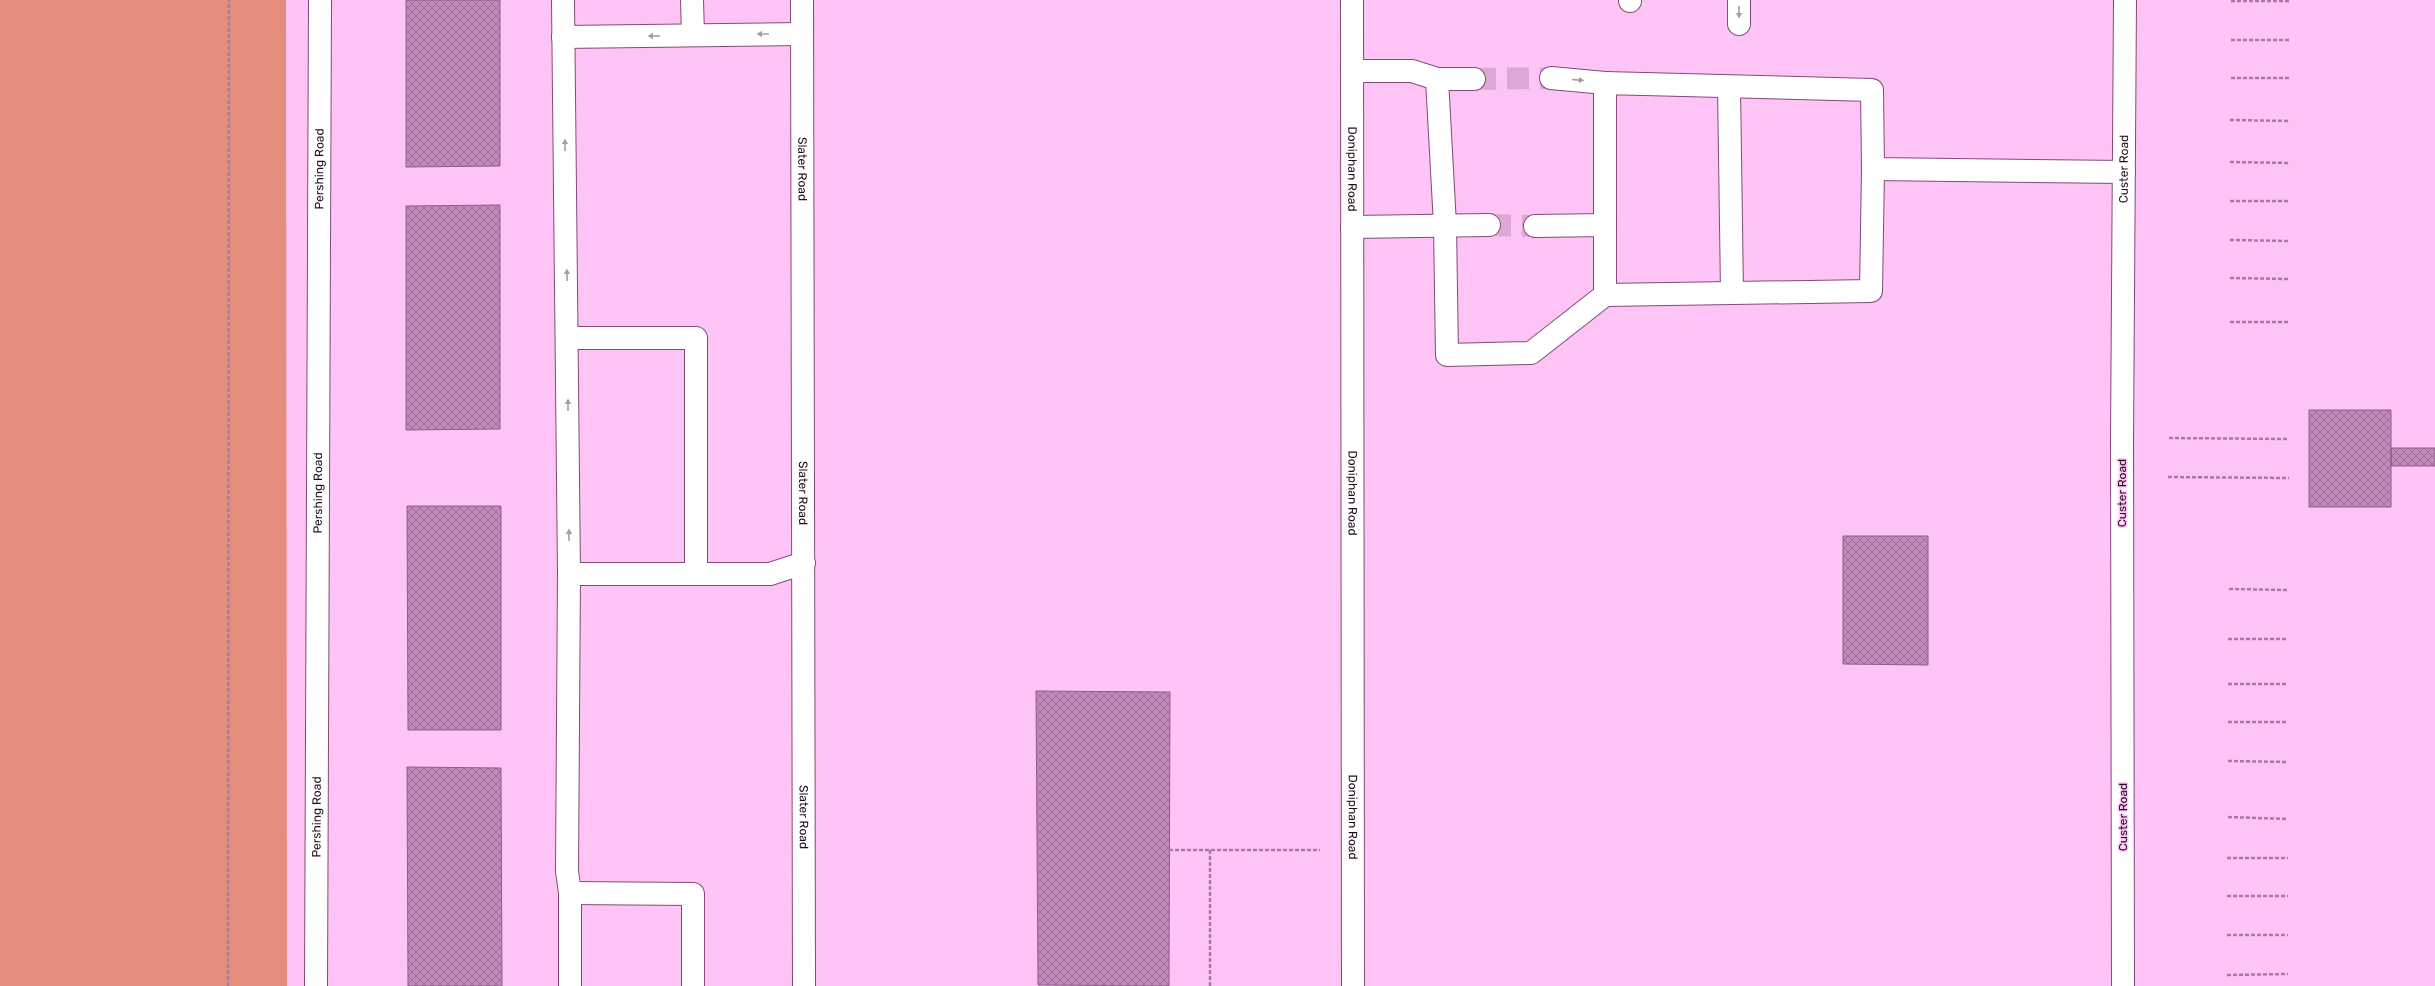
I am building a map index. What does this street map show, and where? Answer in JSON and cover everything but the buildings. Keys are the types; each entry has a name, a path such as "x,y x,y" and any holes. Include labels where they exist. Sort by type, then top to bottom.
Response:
{"street":[{"name":"Pershing Road","path":"316,986 320,0"},
{"path":"563,0 568,338 569,574 567,871 570,893 570,986"},
{"path":"692,0 693,35"},
{"name":"Slater Road","path":"802,0 804,986"},
{"name":"Doniphan Road","path":"1352,0 1353,986"},
{"path":"1739,0 1739,24"},
{"name":"Custer Road","path":"2123,986 2125,0"},
{"path":"563,37 802,34"},
{"path":"1352,71 1412,71 1437,79 1474,79"},
{"path":"1437,79 1445,225 1448,355 1531,353 1604,295 1871,291 1873,169 1872,90 1729,87 1605,82 1551,78"},
{"path":"1604,295 1605,82"},
{"path":"1729,87 1732,292"},
{"path":"1873,169 2124,172"},
{"path":"1352,227 1489,225"},
{"path":"1535,226 1605,225"},
{"path":"568,338 696,338 696,574"},
{"path":"569,574 770,574 804,563"},
{"path":"570,893 693,894 693,986"}],"path":[{"path":"228,986 229,0"},
{"path":"2231,1 2290,1"},
{"path":"2231,40 2290,40"},
{"path":"2231,78 2290,78"},
{"path":"2230,120 2290,121"},
{"path":"2230,162 2290,163"},
{"path":"2230,201 2290,201"},
{"path":"2230,240 2289,241"},
{"path":"2230,278 2289,279"},
{"path":"2230,322 2289,322"},
{"path":"2168,438 2289,439"},
{"path":"2168,477 2289,478"},
{"path":"2229,589 2288,590"},
{"path":"2228,639 2288,639"},
{"path":"2228,684 2288,684"},
{"path":"2228,722 2288,722"},
{"path":"2228,762 2288,762"},
{"path":"2228,817 2288,818"},
{"path":"1169,850 1352,850"},
{"path":"1210,850 1210,986"},
{"path":"2227,858 2288,858"},
{"path":"2227,896 2288,896"},
{"path":"2227,935 2288,935"},
{"path":"2227,974 2288,974"}],"shaded area":[{"path":"0,0 286,0 287,986 0,986"}],"tunnel":[{"path":"1474,79 1551,78"},
{"path":"1489,225 1535,226"}]}
